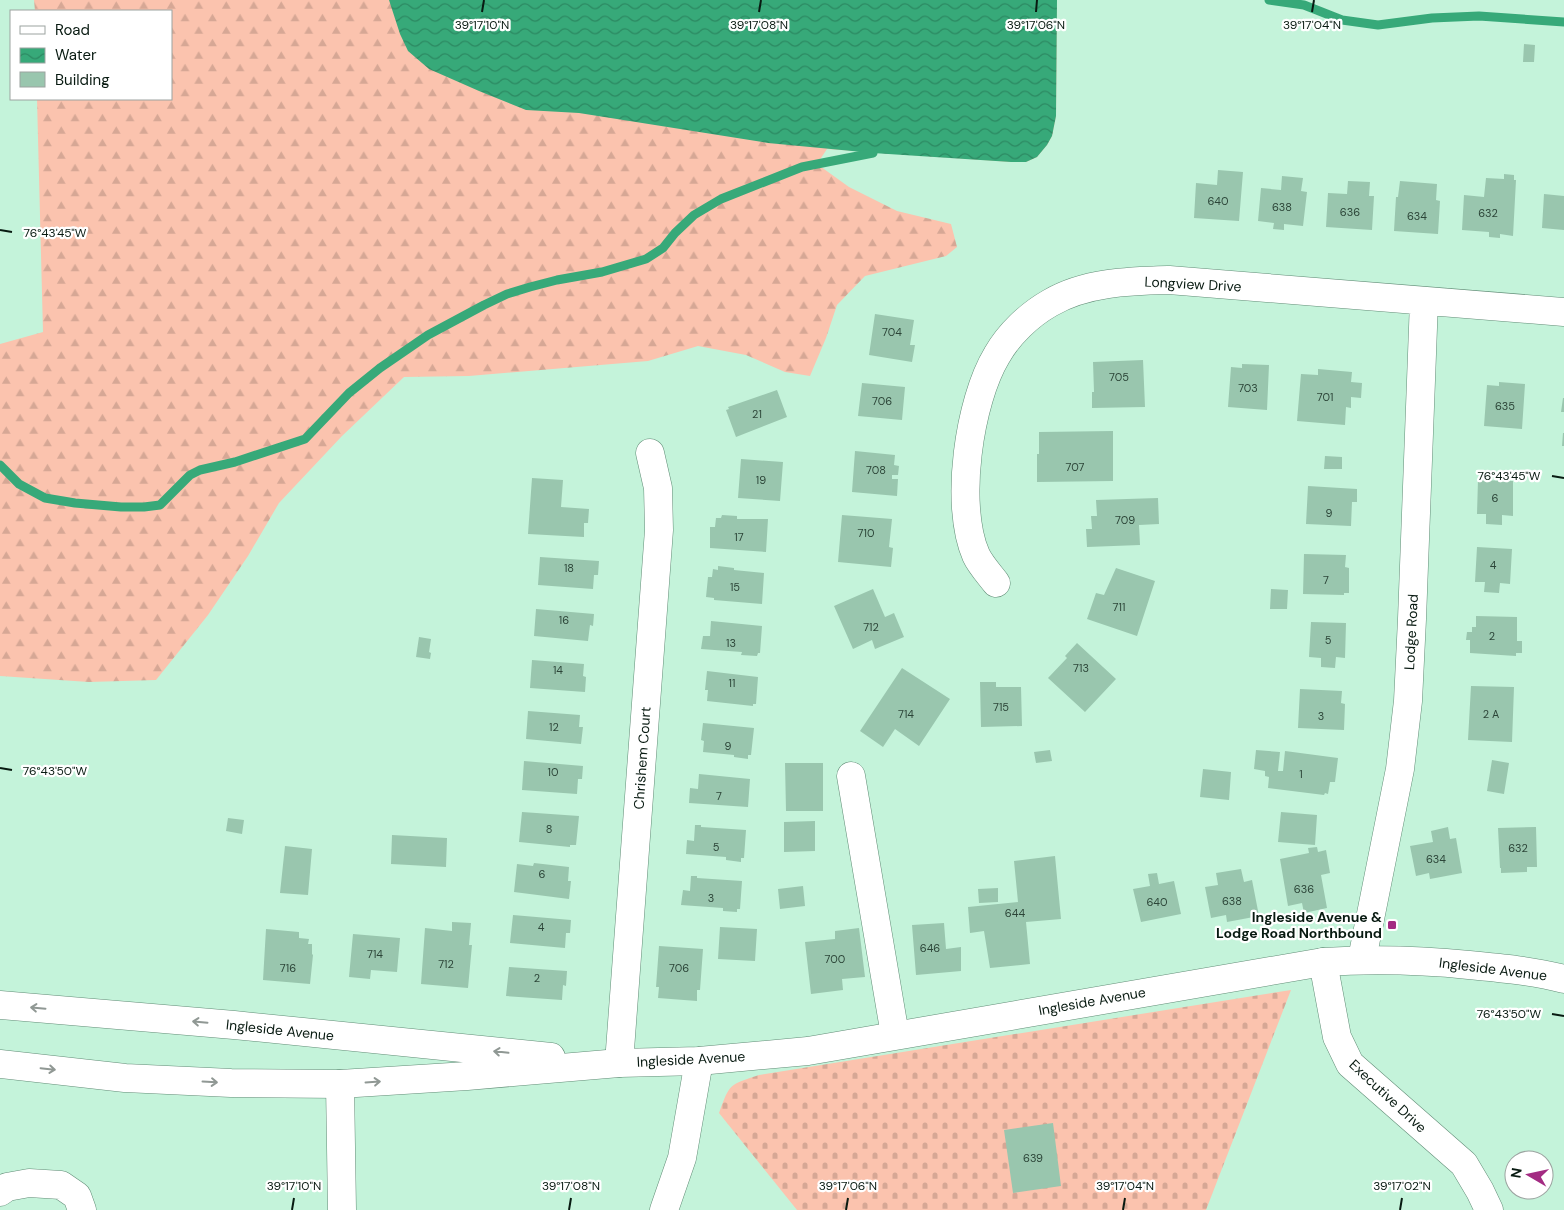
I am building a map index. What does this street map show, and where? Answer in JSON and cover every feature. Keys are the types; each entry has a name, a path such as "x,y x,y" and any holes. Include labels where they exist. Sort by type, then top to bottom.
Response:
{"street":[{"name":"Longview Drive","path":"996,582 976,555 967,522 966,486 971,429 979,397 997,356 1018,327 1051,302 1086,288 1127,281 1169,280 1564,312"},
{"name":"Lodge Road","path":"1362,959 1400,768 1408,701 1424,300"},
{"name":"Chrishem Court","path":"619,1063 658,530 658,488 650,453"},
{"path":"851,776 895,1035"},
{"name":"Ingleside Avenue","path":"0,1064 125,1078 231,1083 340,1084 467,1076 619,1063 699,1061 808,1050 1323,962 1362,959 1432,962 1501,968 1564,979"},
{"name":"Executive Drive","path":"1323,962 1337,1037 1350,1064 1464,1164 1489,1210"},
{"name":"Ingleside Avenue","path":"0,1004 619,1063"},
{"path":"664,1210 682,1158 699,1061"},
{"path":"340,1084 342,1210"},
{"path":"0,1192 7,1187 29,1184 61,1185 78,1196 82,1210"}],"green space":[{"path":"34,0 1057,0 1056,116 1052,136 1047,145 1037,157 1026,162 827,149 817,164 849,187 897,211 951,224 957,247 946,256 865,276 837,305 810,376 785,372 746,355 698,346 648,361 469,376 404,377 342,436 279,503 248,556 208,615 156,680 89,682 0,676 0,344 43,332 37,100 172,100 172,10 35,10"},
{"path":"1291,990 1206,1210 797,1210 719,1113 732,1086 759,1075"}],"water":[{"path":"389,0 1057,0 1056,116 1052,136 1037,157 1026,162 1011,162 873,153 768,143 579,113 526,110 429,69 408,51 400,34"}],"building":[{"path":"1524,44 1535,45 1534,62 1523,62"},
{"path":"1218,170 1243,172 1239,221 1194,218 1196,183 1217,185"},
{"path":"1504,174 1514,175 1514,180 1516,180 1513,236 1500,234 1500,238 1489,237 1489,232 1462,230 1464,195 1484,197 1486,178 1504,179"},
{"path":"1282,176 1303,178 1301,191 1307,192 1303,226 1284,224 1284,230 1273,229 1274,223 1258,221 1261,188 1281,190"},
{"path":"1348,181 1370,182 1369,196 1374,196 1372,230 1326,227 1328,193 1347,194"},
{"path":"1400,181 1437,184 1436,200 1440,201 1438,234 1394,231 1396,197 1398,197"},
{"path":"1544,194 1564,196 1564,230 1542,228"},
{"path":"875,314 914,320 910,345 915,345 912,362 869,355"},
{"path":"1143,360 1145,407 1092,408 1092,392 1094,392 1093,362"},
{"path":"1242,364 1269,365 1267,410 1228,407 1231,367 1242,368"},
{"path":"1318,369 1352,372 1351,382 1362,383 1361,398 1351,397 1351,408 1346,407 1345,425 1297,421 1301,374 1318,375"},
{"path":"1499,382 1525,384 1522,429 1484,426 1487,385 1499,386"},
{"path":"862,383 905,387 902,420 858,416"},
{"path":"777,390 787,417 736,437 726,410 729,409 728,407"},
{"path":"1563,398 1564,412 1561,412"},
{"path":"1113,431 1113,481 1037,482 1039,432"},
{"path":"1563,433 1564,446 1562,446"},
{"path":"855,451 895,455 894,465 899,466 898,475 892,475 892,479 898,479 897,496 852,492"},
{"path":"1325,456 1342,457 1342,469 1324,469"},
{"path":"741,459 783,462 780,501 738,498"},
{"path":"532,478 563,480 561,507 589,509 588,523 584,523 584,537 528,534"},
{"path":"1478,480 1513,481 1513,516 1502,515 1502,525 1486,524 1486,514 1477,514"},
{"path":"1308,486 1357,489 1357,502 1352,502 1351,526 1306,524"},
{"path":"1158,498 1159,524 1139,525 1140,545 1087,547 1086,529 1092,529 1091,516 1097,516 1096,500"},
{"path":"722,515 737,516 737,519 768,519 766,552 710,548 710,527 715,527 716,518 721,518"},
{"path":"842,515 892,519 889,547 893,548 891,567 838,562"},
{"path":"1477,547 1512,549 1510,584 1500,583 1499,593 1484,592 1485,582 1475,582"},
{"path":"1304,554 1346,555 1345,567 1349,568 1349,593 1344,593 1344,595 1303,594"},
{"path":"540,557 599,561 598,575 594,575 593,589 538,585"},
{"path":"718,566 734,568 734,570 764,573 762,604 714,600 714,598 706,597 708,577 712,577 713,569 718,570"},
{"path":"1116,568 1155,581 1137,636 1087,619 1096,593 1104,595"},
{"path":"873,589 885,617 894,613 904,637 875,649 872,640 853,649 834,606"},
{"path":"1271,589 1288,590 1287,609 1270,609"},
{"path":"536,609 594,614 593,626 590,625 588,641 534,636"},
{"path":"1476,616 1517,617 1517,641 1522,641 1522,653 1516,653 1516,656 1470,653 1470,640 1466,640 1467,632 1472,632 1472,627 1476,627"},
{"path":"711,621 762,626 760,653 757,656 741,655 742,652 701,649 703,636 710,636"},
{"path":"1311,622 1346,623 1345,658 1336,657 1335,668 1321,667 1321,658 1309,657"},
{"path":"419,637 431,639 430,659 416,657"},
{"path":"1077,643 1116,679 1085,712 1048,678 1067,658 1065,656"},
{"path":"532,660 584,664 583,676 586,677 585,692 530,688"},
{"path":"902,668 950,699 919,746 895,729 883,747 860,731"},
{"path":"707,671 758,677 756,704 753,704 753,706 707,701 708,690 705,690"},
{"path":"980,682 996,682 996,687 1021,687 1022,726 981,727"},
{"path":"1471,686 1514,687 1512,742 1468,740"},
{"path":"1300,689 1342,691 1341,703 1345,704 1344,730 1298,728"},
{"path":"528,711 580,715 579,727 583,727 581,744 526,739"},
{"path":"703,723 754,728 751,755 748,755 748,759 734,757 734,755 703,752 704,741 701,740"},
{"path":"1050,750 1052,761 1036,763 1034,752"},
{"path":"1256,750 1280,752 1278,771 1283,771 1285,751 1338,758 1335,782 1330,782 1328,794 1325,793 1324,795 1268,788 1269,777 1265,776 1265,771 1254,769"},
{"path":"1492,760 1509,763 1504,794 1487,791"},
{"path":"524,761 583,766 582,779 578,779 577,794 522,790"},
{"path":"785,763 823,763 823,811 786,811"},
{"path":"1203,769 1231,772 1229,800 1200,797"},
{"path":"699,774 750,779 748,807 689,803 690,788 698,789"},
{"path":"522,812 579,816 576,845 570,845 570,847 519,842"},
{"path":"1281,812 1317,815 1315,845 1278,842"},
{"path":"228,818 244,820 242,834 226,831"},
{"path":"815,821 815,851 784,852 784,822"},
{"path":"695,825 746,830 744,858 741,858 741,862 726,860 726,857 686,854 687,840 694,841"},
{"path":"1448,827 1450,839 1456,838 1462,873 1430,879 1429,873 1416,876 1410,846 1433,842 1431,831"},
{"path":"1536,827 1537,867 1527,867 1527,872 1501,873 1498,828"},
{"path":"392,835 447,838 446,867 391,864"},
{"path":"285,846 312,849 308,895 280,893"},
{"path":"1317,847 1318,852 1326,850 1330,873 1321,875 1327,908 1304,913 1302,903 1288,906 1280,859 1309,853 1308,848"},
{"path":"1055,856 1061,919 1026,922 1030,964 990,968 984,931 970,933 968,907 1018,902 1014,861"},
{"path":"534,863 569,867 568,881 571,881 569,899 514,892 517,864 533,866"},
{"path":"1241,869 1244,882 1252,880 1259,916 1227,922 1226,915 1211,918 1205,887 1218,885 1216,873"},
{"path":"1157,873 1159,884 1174,881 1181,914 1141,922 1133,889 1150,886 1148,874"},
{"path":"691,876 742,881 740,909 737,909 737,912 723,911 723,908 681,905 683,890 690,891"},
{"path":"803,886 805,906 780,909 778,889"},
{"path":"998,888 998,902 979,903 978,889"},
{"path":"513,915 571,920 570,933 566,933 565,948 510,943"},
{"path":"452,922 471,923 469,945 472,945 468,988 421,984 425,928 452,931"},
{"path":"944,923 946,949 961,947 961,971 916,975 912,925"},
{"path":"720,927 757,929 755,961 718,959"},
{"path":"859,928 865,977 842,979 843,990 811,994 805,942 835,939 835,931"},
{"path":"266,929 299,932 299,938 309,939 308,944 312,944 313,955 310,984 263,980"},
{"path":"353,934 400,938 397,972 371,970 370,979 349,977"},
{"path":"659,946 703,949 700,990 697,990 697,1001 658,998 659,987 656,987"},
{"path":"509,967 567,971 566,986 563,985 562,1000 506,996"},
{"path":"1053,1123 1061,1186 1013,1193 1004,1130"}],"waterway":[{"path":"1269,0 1304,5 1342,20 1378,25 1432,18 1479,16 1564,22"},
{"path":"0,465 19,484 45,498 121,507 160,505 190,475 200,470 235,462 305,439 349,393 380,368 428,335 484,305 507,294 530,287 602,272 646,259 663,248 675,233 694,215 721,199 802,167 873,153"}],"place":[{"name":"Ingleside Avenue & Lodge Road Northbound","path":"1392,925"}]}
